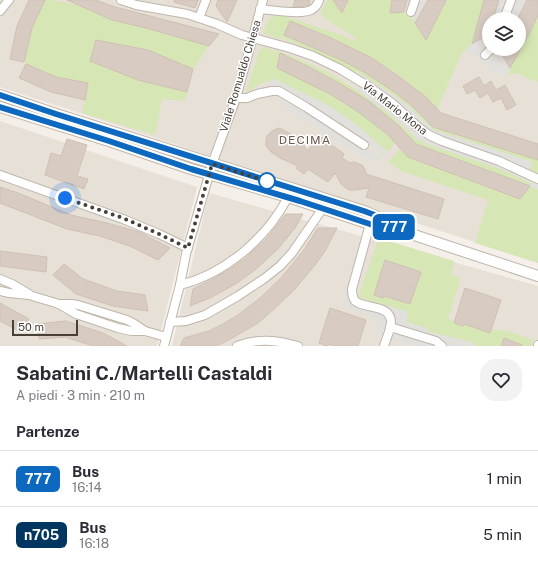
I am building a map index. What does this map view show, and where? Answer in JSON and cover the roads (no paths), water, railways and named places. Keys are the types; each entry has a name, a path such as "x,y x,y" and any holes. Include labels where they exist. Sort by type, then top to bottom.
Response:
{"street":[{"path":"0,11 9,0"},
{"name":"Via Mario Mona","path":"121,0 136,5 156,4 252,38 312,56 334,66 375,90 429,135 499,161 538,179"},
{"path":"199,18 206,0"},
{"name":"Viale Romualdo Chiesa","path":"164,346 188,248 209,174 236,98 263,0"},
{"path":"260,9 305,12 313,9 319,0"},
{"path":"411,12 415,0"},
{"path":"507,12 511,0"},
{"path":"236,98 247,98 257,94 279,91 302,104 364,145"},
{"path":"0,95 212,164 364,211 389,222 396,228"},
{"path":"0,107 209,174 323,208 382,228 396,228 538,276"},
{"path":"0,175 123,218 188,248"},
{"path":"180,285 210,274 241,254 269,227 288,198"},
{"path":"170,322 186,321 205,315 238,296 276,270 292,254 323,208"},
{"path":"370,224 352,292 356,302 382,310 386,312 390,318 390,327 384,346"},
{"path":"0,279 12,284 29,295"},
{"path":"0,291 29,295 59,304 76,304 124,319 134,323 145,331 166,337"},
{"path":"390,327 436,341 442,346"},
{"path":"237,346 264,340 298,346"}],"district":[{"name":"DECIMA","path":"305,140"}]}
